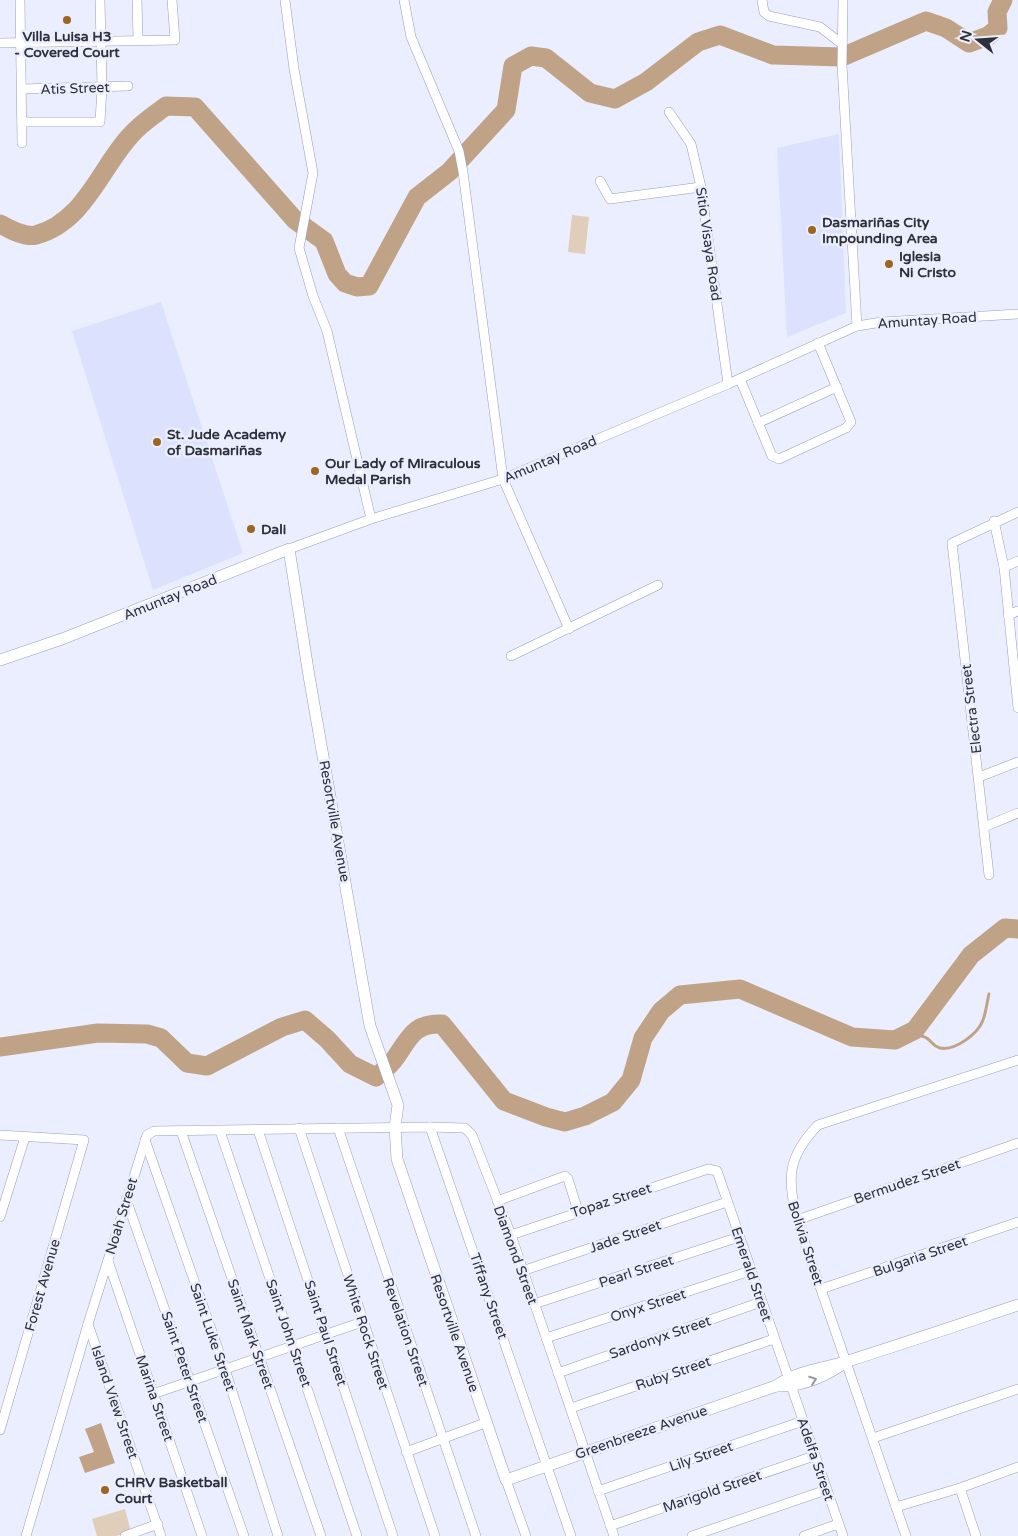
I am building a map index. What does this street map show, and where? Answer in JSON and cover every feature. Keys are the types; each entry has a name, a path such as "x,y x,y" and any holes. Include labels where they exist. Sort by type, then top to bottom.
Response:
{"street":[{"path":"20,0 22,143"},
{"path":"22,122 100,122 102,87 100,0"},
{"path":"137,0 138,40"},
{"path":"0,43 22,41 175,40 172,0"},
{"path":"285,0 294,69 311,158 312,187 299,248 313,296 327,331 371,519"},
{"path":"404,0 411,37 459,151 503,479 569,629"},
{"path":"762,0 764,12 769,16 820,27 842,46"},
{"path":"843,0 842,65 857,326"},
{"name":"Atis Street","path":"22,89 128,86"},
{"name":"Sitio Visaya Road","path":"669,112 692,144 701,187 728,384"},
{"path":"600,181 610,199 701,187"},
{"name":"Amuntay Road","path":"0,660 80,632 289,549 371,519 503,479 728,384 857,326 882,322 1018,314"},
{"path":"740,378 772,456 779,459 850,426 852,422 818,343"},
{"path":"758,423 837,387"},
{"path":"1018,512 994,521 1004,567 1008,615 1015,659 1018,708"},
{"name":"Electra Street","path":"989,875 952,543 994,521"},
{"name":"Resortville Avenue","path":"289,549 308,676 370,1026 391,1090 395,1144 400,1172 485,1423 526,1536"},
{"path":"1004,567 1018,561"},
{"path":"511,656 658,585"},
{"path":"1008,615 1018,611"},
{"path":"979,777 1018,762"},
{"path":"984,827 1018,813"},
{"name":"Bolivia Street","path":"906,1536 797,1220 790,1191 793,1165 805,1139 818,1125 1018,1060"},
{"path":"145,1140 154,1131 395,1127"},
{"name":"Diamond Street","path":"395,1127 465,1128 468,1130 511,1235 614,1536"},
{"name":"Tiffany Street","path":"430,1127 571,1536"},
{"name":"White Rock Street","path":"299,1128 362,1322 435,1536"},
{"name":"Revelation Street","path":"338,1128 476,1536"},
{"name":"Saint Paul Street","path":"258,1130 393,1536"},
{"name":"Saint Mark Street","path":"181,1131 321,1536"},
{"name":"Saint John Street","path":"220,1131 357,1536"},
{"path":"0,1135 24,1137 0,1217"},
{"name":"Forest Avenue","path":"0,1430 84,1140 24,1137"},
{"name":"Noah Street","path":"26,1536 88,1324 145,1140"},
{"name":"Saint Luke Street","path":"145,1140 225,1370 278,1536"},
{"name":"Bermudez Street","path":"797,1220 1018,1143"},
{"name":"Emerald Street","path":"713,1168 717,1171 789,1382"},
{"name":"Topaz Street","path":"511,1235 578,1211 713,1168"},
{"path":"497,1201 565,1176 568,1179 578,1211"},
{"name":"Saint Peter Street","path":"126,1198 244,1536"},
{"name":"Jade Street","path":"522,1271 727,1202"},
{"name":"Bulgaria Street","path":"821,1289 1018,1222"},
{"name":"Pearl Street","path":"534,1304 739,1237"},
{"name":"Marina Street","path":"108,1261 202,1536"},
{"name":"Onyx Street","path":"546,1338 750,1271"},
{"name":"Sardonyx Street","path":"558,1373 761,1302"},
{"name":"Greenbreeze Avenue","path":"506,1480 776,1386 825,1376 845,1362 1018,1305"},
{"path":"153,1394 362,1322"},
{"name":"Island View Street","path":"88,1324 161,1536"},
{"name":"Ruby Street","path":"571,1408 774,1339"},
{"name":"Adelfa Street","path":"789,1382 843,1536"},
{"path":"873,1438 1018,1389"},
{"name":"Lily Street","path":"598,1491 803,1421"},
{"path":"406,1452 485,1423"},
{"name":"Marigold Street","path":"610,1526 814,1456"},
{"path":"896,1507 960,1488 1018,1467"},
{"path":"960,1488 976,1536"},
{"path":"692,1536 826,1490"},
{"path":"125,1536 158,1524"},
{"path":"804,1536 838,1524"}],"shaded area":[{"name":"Dasmariñas City Impounding Area","path":"839,134 846,313 787,337 777,148"},
{"path":"572,215 589,217 585,254 568,252"},
{"name":"St. Jude Academy of Dasmariñas","path":"161,302 243,553 153,590 72,331"},
{"path":"101,1423 115,1463 85,1473 79,1457 94,1452 85,1429"},
{"path":"125,1509 131,1532 116,1536 97,1536 92,1519"}],"waterway":[{"path":"0,224 17,232 32,236 53,228 67,219 79,207 119,149 143,124 166,106 195,107 295,220 324,241 337,274 345,283 357,287 369,286 417,197 449,172 506,110 513,66 531,56 546,58 590,93 615,99 646,82 698,42 720,35 773,55 842,57 926,21 946,28 969,43 988,36 998,28 997,12 1003,0"},
{"path":"0,1047 98,1033 147,1034 161,1038 187,1063 207,1066 282,1027 305,1020 327,1039 350,1064 376,1077 392,1063 414,1033 425,1026 442,1024 504,1101 565,1122 585,1116 613,1102 631,1080 643,1038 661,1011 680,995 740,989 852,1037 895,1040 915,1030 971,955 1005,928 1018,929"},
{"path":"906,1034 923,1036 940,1048 959,1044 971,1036 980,1025 984,1017 989,994"}],"place":[{"name":"Villa Luisa H3 - Covered Court","path":"67,20"},
{"name":"Dasmariñas City Impounding Area","path":"812,230"},
{"name":"Iglesia Ni Cristo","path":"889,264"},
{"name":"St. Jude Academy of Dasmariñas","path":"157,442"},
{"name":"Our Lady of Miraculous Medal Parish","path":"315,471"},
{"name":"Dali","path":"251,529"},
{"name":"CHRV Basketball Court","path":"105,1490"}]}
